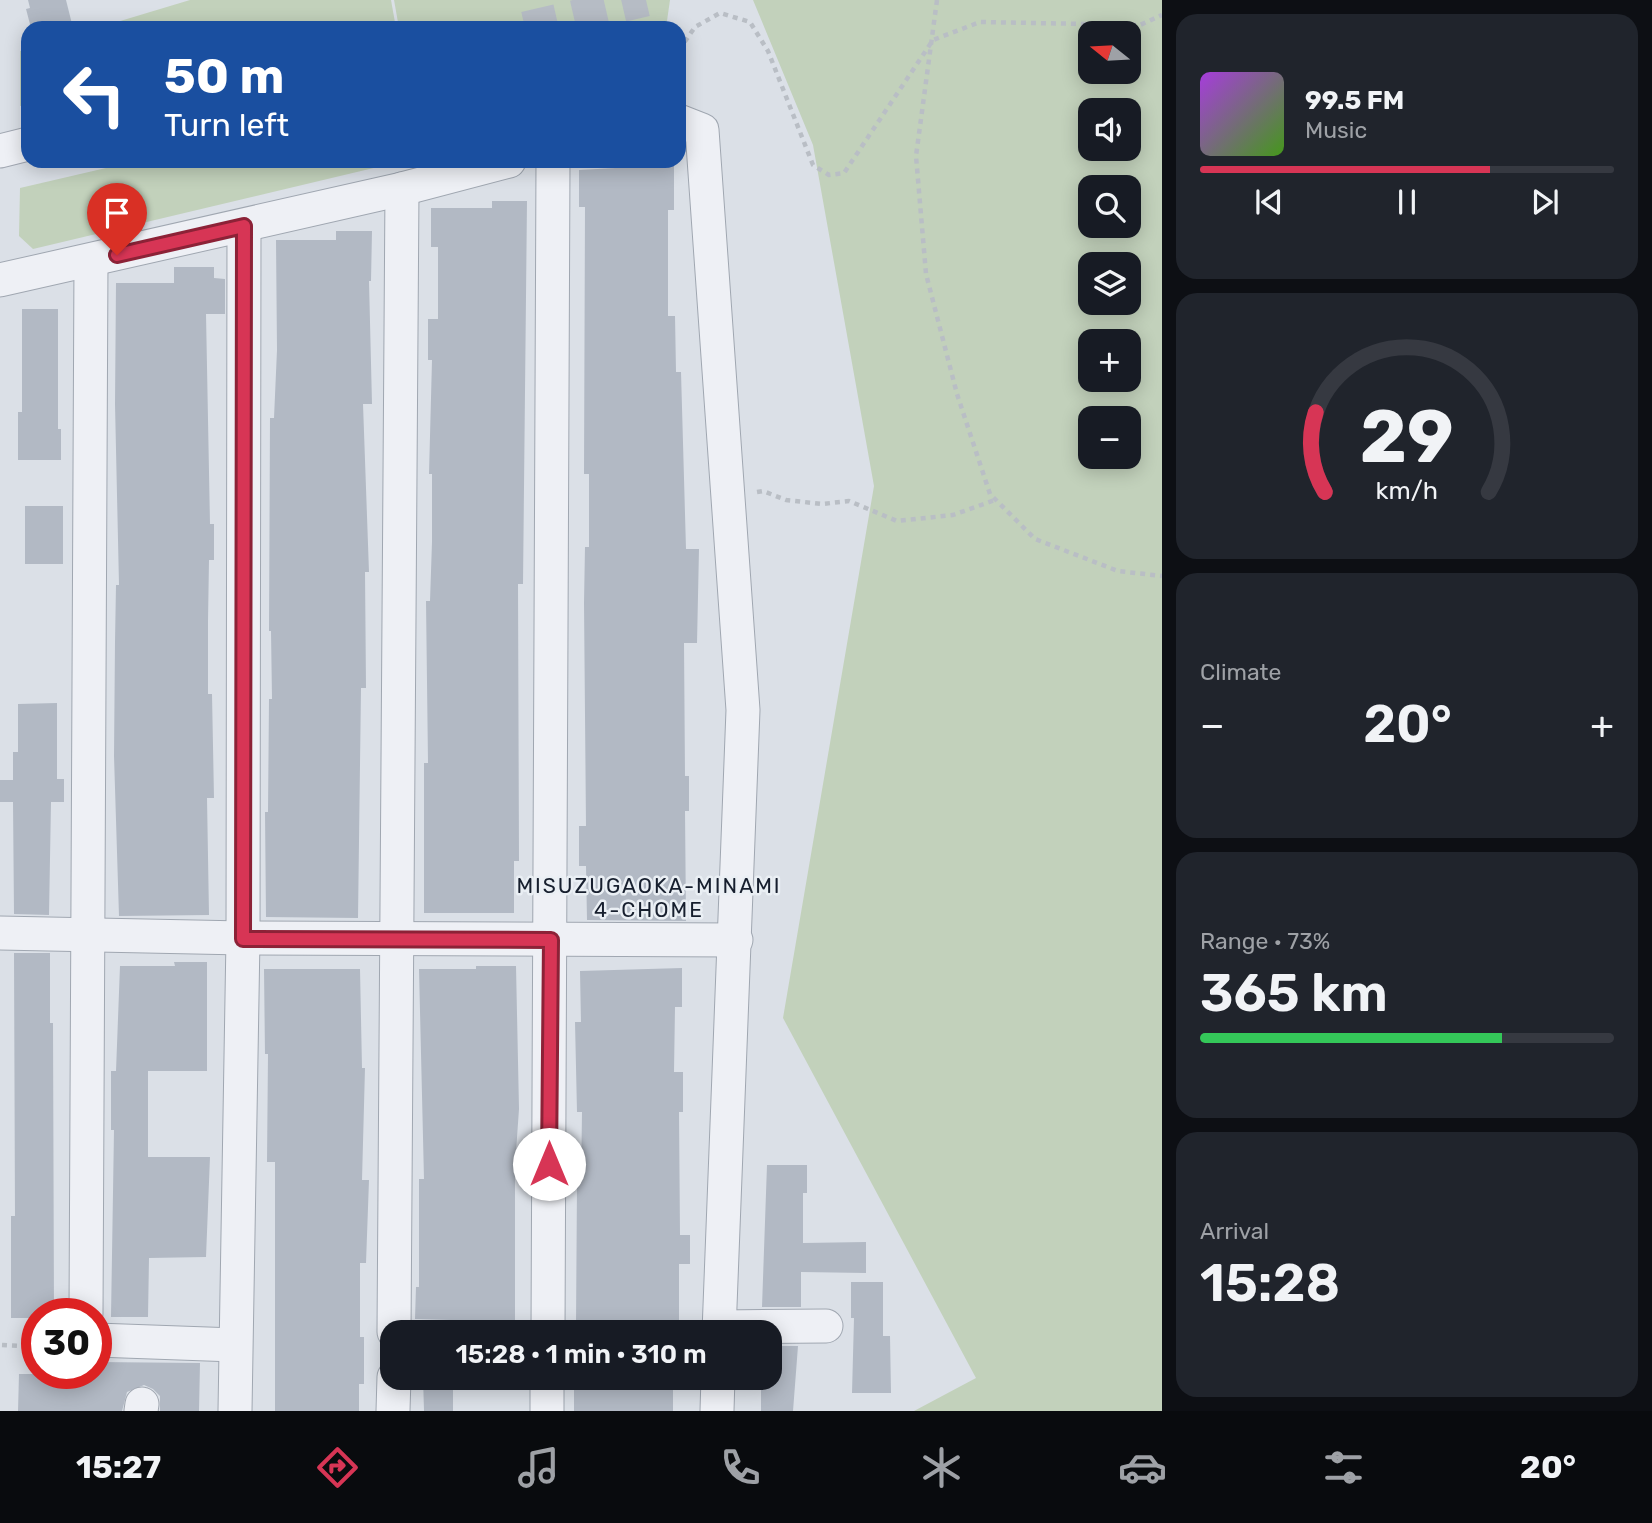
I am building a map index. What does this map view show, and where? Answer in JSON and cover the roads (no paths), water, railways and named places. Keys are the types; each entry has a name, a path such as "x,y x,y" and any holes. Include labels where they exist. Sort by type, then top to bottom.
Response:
{"street":[{"path":"686,124 702,130 742,696 736,940 719,1320"},
{"path":"0,151 21,146"},
{"path":"0,280 244,226 482,168"},
{"path":"548,1320 553,168"},
{"path":"394,1320 402,189"},
{"path":"235,1411 243,939 244,226"},
{"path":"86,1298 91,261"},
{"path":"0,933 243,939 736,940"},
{"path":"782,1328 826,1326"},
{"path":"112,1341 235,1345"},
{"path":"393,1411 394,1390"},
{"path":"547,1390 547,1411"},
{"path":"717,1411 718,1390"}],"tunnel":[{"path":"555,21 646,0"}],"district":[{"name":"MISUZUGAOKA-MINAMI 4-CHOME","path":"649,898"}]}
